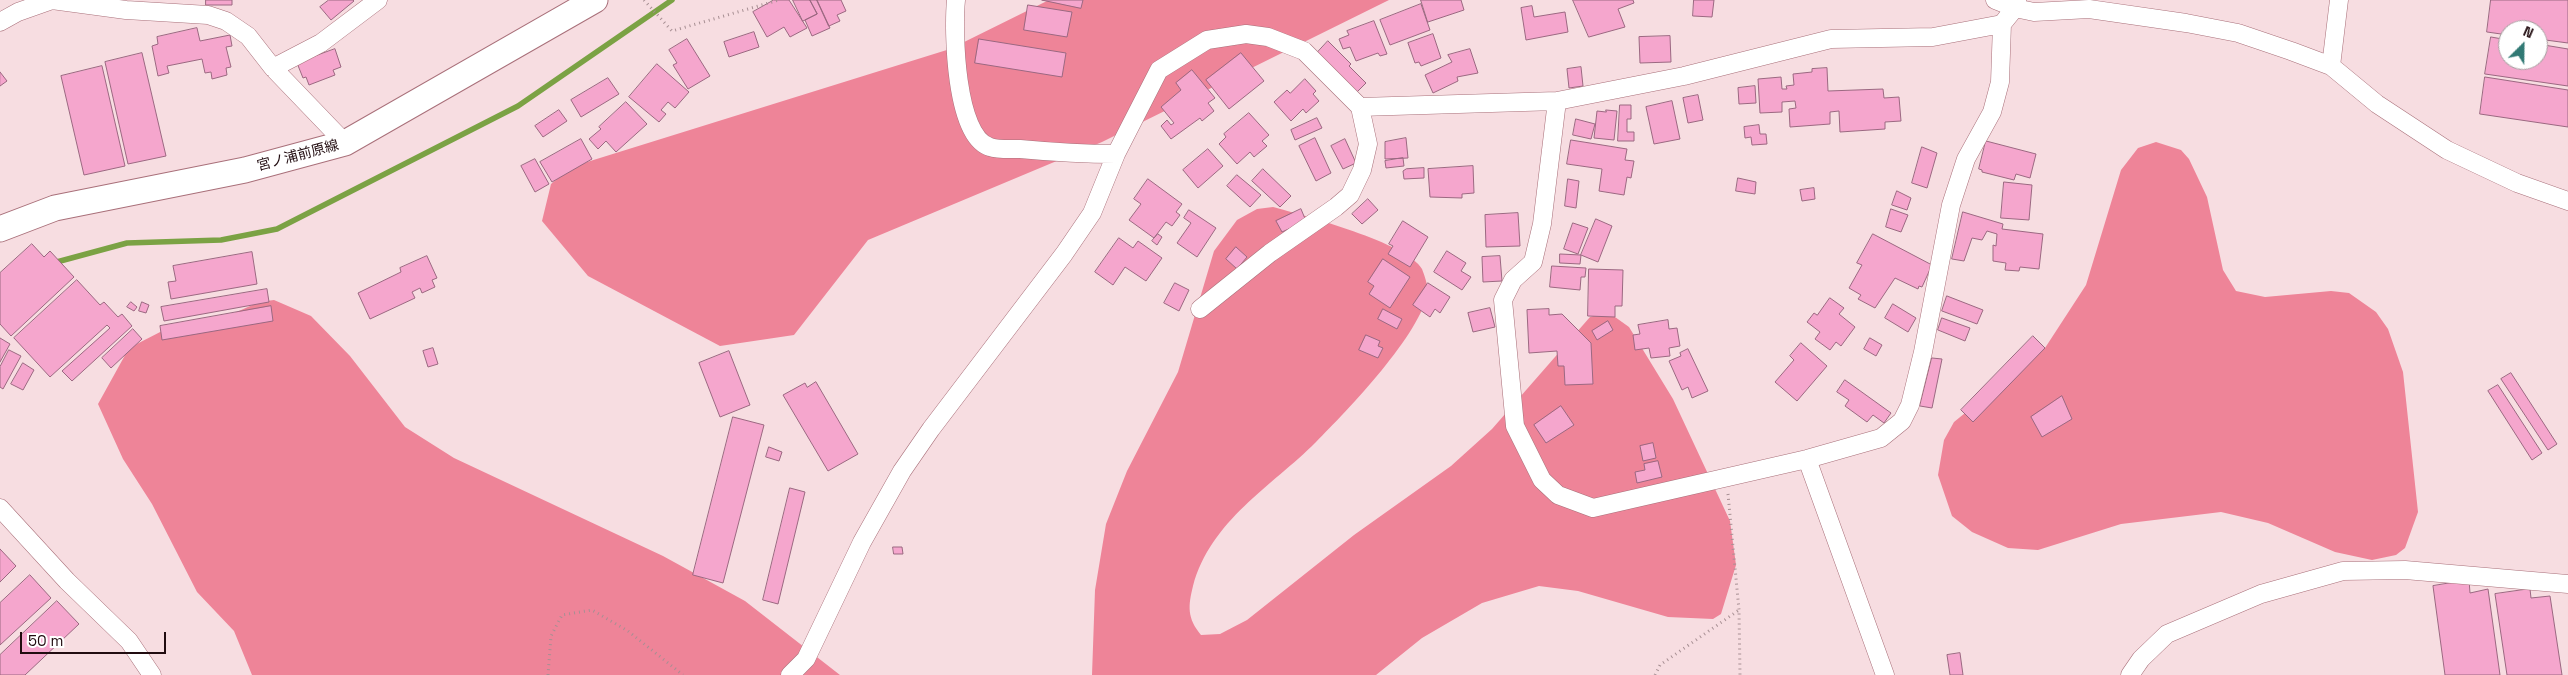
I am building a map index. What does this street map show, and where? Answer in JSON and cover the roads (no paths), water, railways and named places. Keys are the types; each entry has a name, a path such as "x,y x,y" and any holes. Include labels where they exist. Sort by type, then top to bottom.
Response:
{"main road":[{"name":"宮ノ浦前原線","path":"0,229 55,208 245,170 345,143 595,0"}],"street":[{"path":"0,22 18,12 52,0 126,10 208,15 226,21 248,36 273,68 345,143"},
{"path":"273,68 321,43 378,0"},
{"path":"956,0 954,21 961,95 966,118 977,137 988,147 1079,154 1116,154"},
{"path":"1995,0 2016,4 2034,12 2089,9 2186,23 2238,33 2331,66 2377,104 2448,150 2516,184 2568,201"},
{"path":"2331,66 2339,0"},
{"path":"1557,101 1542,224 1532,262 1513,280 1503,300 1515,426 1542,480 1558,496 1593,508 1807,459 1881,438 1902,421 1910,405 1923,352 1951,205 1966,159 1992,112 2000,82 2002,24 2016,4"},
{"path":"1360,108 1557,101 1684,76 1831,39 1933,37 2002,24"},
{"path":"790,675 806,659 862,542 902,471 930,428 1064,254 1092,213 1116,154 1159,70 1207,40 1246,34 1268,37 1304,50 1360,108 1368,144 1362,170 1350,195 1270,253 1200,309"},
{"path":"1807,459 1885,675"},
{"path":"0,508 67,581 129,641 152,675"},
{"path":"2130,675 2141,659 2168,634 2261,594 2343,571 2405,570 2568,584"}],"waterway":[{"path":"53,263 127,243 221,240 277,229 518,106 672,0"}]}
